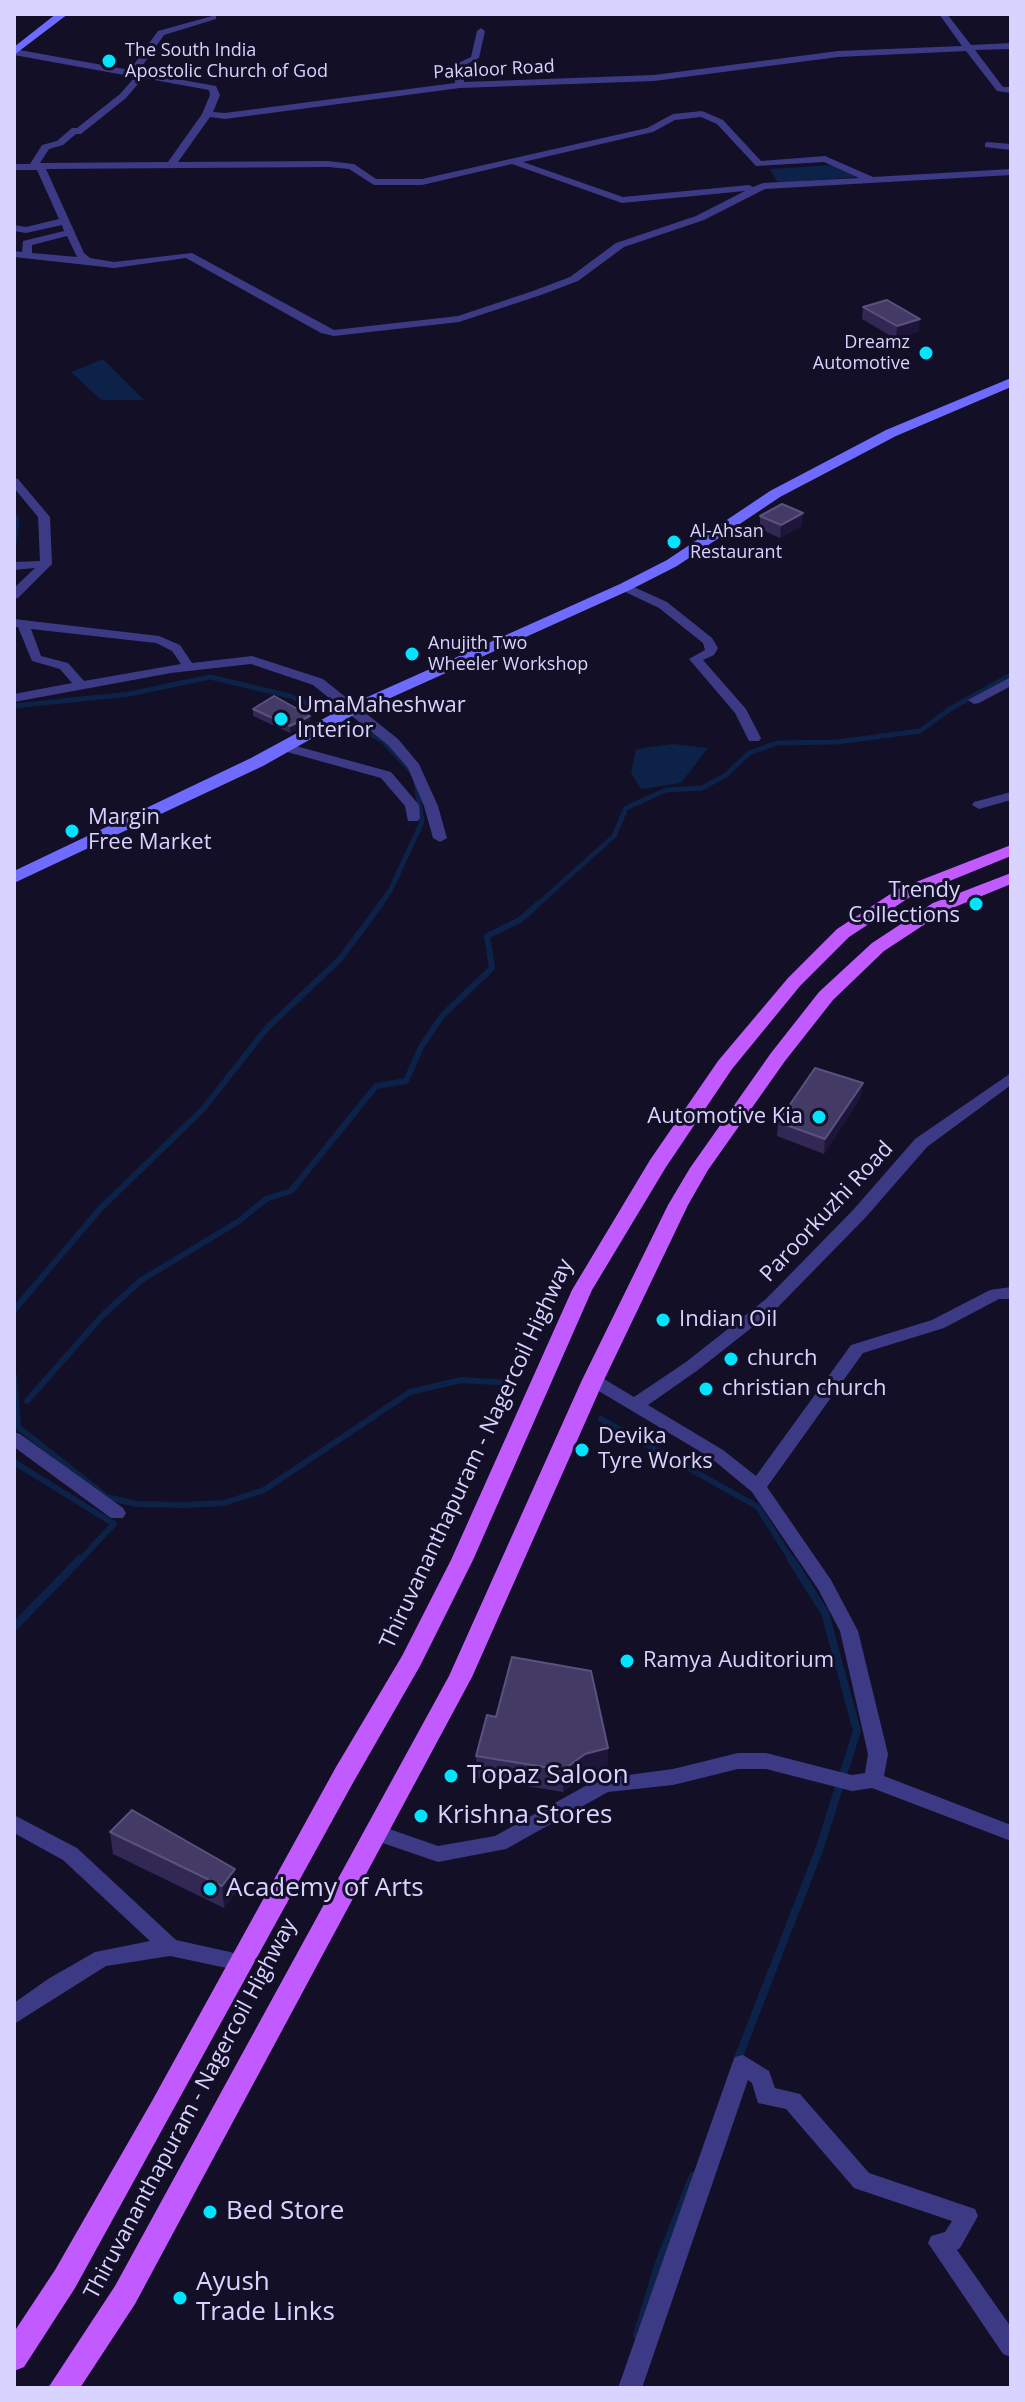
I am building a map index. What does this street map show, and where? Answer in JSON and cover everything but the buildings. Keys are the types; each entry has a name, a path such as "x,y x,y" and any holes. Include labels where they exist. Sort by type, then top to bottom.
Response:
{"main road":[{"path":"14,52 63,14"},
{"path":"14,878 285,747 351,710 625,587 672,563 775,494 891,433 1011,382"},
{"name":"Thiruvananthapuram - Nagercoil Highway","path":"14,2357 65,2279 412,1660 462,1560 582,1290 657,1165 725,1065 794,982 852,926 904,893 1011,850"},
{"name":"Thiruvananthapuram - Nagercoil Highway","path":"63,2388 125,2295 481,1633 593,1380 678,1205 700,1168 778,1057 826,996 905,928 967,894 1011,878"}],"street":[{"path":"943,14 1000,89 1011,90"},
{"path":"34,166 45,147 60,143 75,130 78,132 123,96 161,33 213,17"},
{"path":"460,85 458,65 475,58 481,31"},
{"name":"Pakaloor Road","path":"207,114 225,116 460,85 654,78 838,54 1011,46"},
{"path":"14,52 213,88 215,95 207,114 171,165"},
{"path":"334,89 343,99"},
{"path":"14,167 328,164 351,166 374,182 422,182 650,130 673,117 702,114 720,122 759,164 825,159 870,179"},
{"path":"988,145 1011,147"},
{"path":"512,161 622,200 763,186 1011,172"},
{"path":"34,166 40,167 80,254 87,261"},
{"path":"14,254 27,253 114,265 188,255 325,331 419,326 459,319 574,279 620,245 700,218 763,186"},
{"path":"14,228 26,230 65,221"},
{"path":"27,253 27,243 71,232"},
{"path":"14,481 44,517 46,564 14,595"},
{"path":"18,565 46,564"},
{"path":"625,587 663,605 708,641 712,648 710,652 695,659 741,712 754,738"},
{"path":"18,624 159,640 176,648 189,667"},
{"path":"18,624 36,658 64,666 79,684"},
{"path":"14,698 79,684 252,660 318,682 393,742 414,767 431,806 440,838"},
{"path":"974,700 1011,681"},
{"path":"285,747 386,775 412,805 413,818"},
{"path":"979,805 1011,796"},
{"name":"Paroorkuzhi Road","path":"636,1404 692,1366 772,1303 851,1223 921,1143 1011,1078"},
{"path":"758,1487 857,1349 938,1324 996,1294 1011,1293"},
{"path":"593,1380 717,1454 758,1487 825,1585 849,1631 878,1754 873,1780"},
{"path":"14,1438 117,1513"},
{"path":"375,1832 438,1854 499,1843 605,1785 673,1777 738,1761 766,1761 852,1783 873,1780 1011,1833"},
{"path":"14,1823 70,1854 170,1947"},
{"path":"14,2015 55,1985 102,1958 170,1947 241,1962"},
{"path":"630,2388 743,2064 761,2078 766,2096 792,2101 862,2181 967,2216 952,2241 939,2243 1011,2346"}],"water":[{"path":"831,165 857,177 778,183 770,169"},
{"path":"103,359 144,400 101,400 71,372"},
{"path":"673,744 708,748 681,783 641,789 631,773 636,749"}],"waterway":[{"path":"14,515 17,520 14,544"},
{"path":"536,906 614,836 626,808 666,790 702,788 726,775 749,753 777,743 837,742 920,731 950,709 1011,675"},
{"path":"14,706 129,694 210,677 290,696 320,710"},
{"path":"341,720 382,740 412,772"},
{"path":"379,906 390,891 422,822 416,782"},
{"path":"14,1310 100,1209 204,1108 266,1029 340,959 381,904"},
{"path":"27,1401 102,1316 140,1281 239,1221 266,1199 291,1191 376,1086 406,1081 421,1047 442,1016 492,968 487,936 520,920 538,904"},
{"path":"14,1376 18,1427 107,1497 136,1504 184,1505 224,1503 264,1490 410,1392 461,1380 511,1383"},
{"path":"601,1419 758,1507 792,1561"},
{"path":"14,1462 114,1524 79,1561"},
{"path":"14,1627 80,1559"},
{"path":"737,2061 819,1850 857,1731 825,1613 791,1559"},
{"path":"637,2335 659,2263 693,2176"}],"place":[{"name":"The South India Apostolic Church of God","path":"109,61"},
{"name":"Dreamz Automotive","path":"926,353"},
{"name":"Al-Ahsan Restaurant","path":"674,542"},
{"name":"Anujith Two Wheeler Workshop","path":"412,654"},
{"name":"UmaMaheshwar Interior","path":"281,719"},
{"name":"Margin Free Market","path":"72,831"},
{"name":"Trendy Collections","path":"976,904"},
{"name":"Automotive Kia","path":"819,1117"},
{"name":"Indian Oil","path":"663,1320"},
{"name":"church","path":"731,1359"},
{"name":"christian church","path":"706,1389"},
{"name":"Devika Tyre Works","path":"582,1450"},
{"name":"Ramya Auditorium","path":"627,1661"},
{"name":"Topaz Saloon","path":"451,1776"},
{"name":"Krishna Stores","path":"421,1816"},
{"name":"Academy of Arts","path":"210,1889"},
{"name":"Bed Store","path":"210,2212"},
{"name":"Ayush Trade Links","path":"180,2298"}]}
